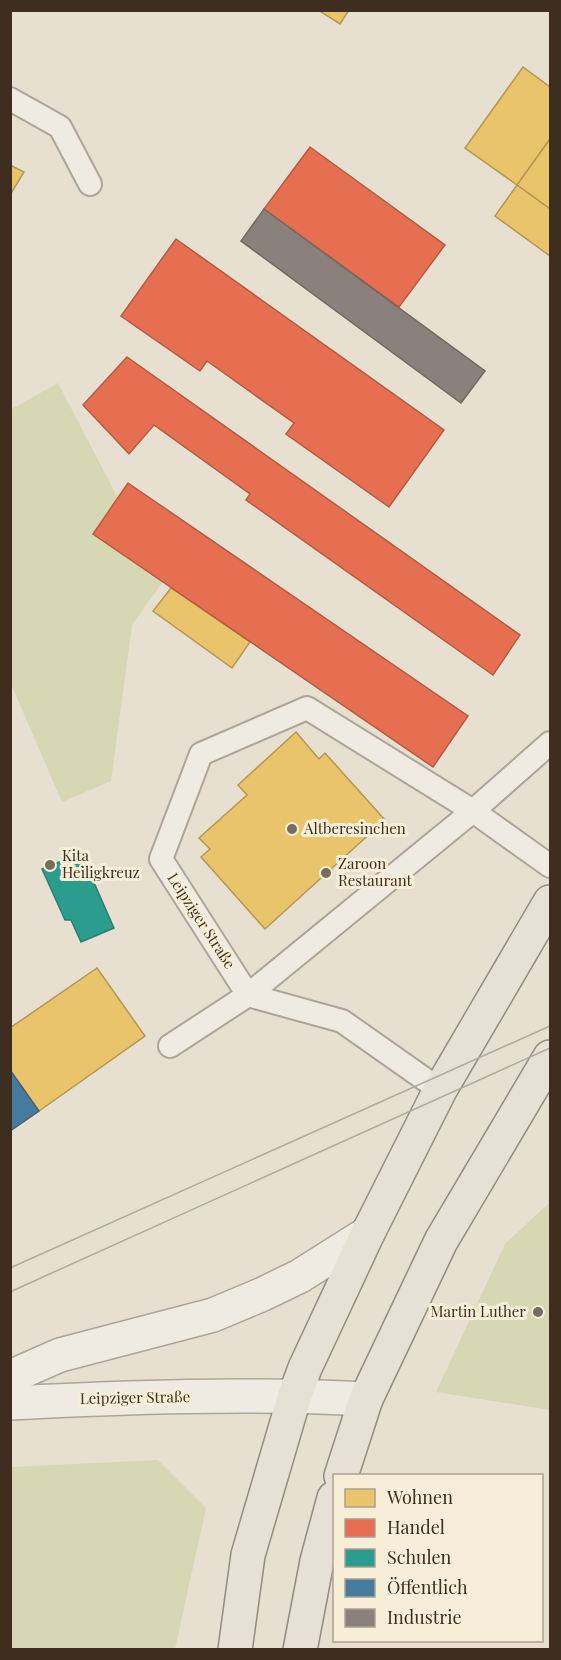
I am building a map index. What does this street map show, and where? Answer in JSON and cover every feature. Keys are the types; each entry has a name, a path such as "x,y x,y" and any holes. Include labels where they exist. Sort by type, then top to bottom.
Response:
{"main road":[{"path":"236,1650 249,1555 295,1395 305,1368 368,1233 440,1090 550,902"},
{"path":"342,1474 366,1399 441,1240 550,1057"},
{"path":"300,1650 317,1561 333,1502"}],"street":[{"path":"10,1377 60,1355 213,1316 300,1276 368,1233"},
{"name":"Leipziger Straße","path":"10,1403 129,1397 295,1395 366,1399"}],"lane":[{"path":"10,99 60,128 90,184"},
{"name":"Leipziger Straße","path":"249,995 161,859 201,754 307,708 473,812 550,866"},
{"path":"170,1046 249,995 473,812 550,743"},
{"path":"249,995 342,1021 440,1090"}],"green space":[{"path":"58,383 162,583 132,625 111,781 62,802 11,684 10,410"},
{"path":"550,1202 550,1410 436,1392 505,1244"},
{"path":"158,1460 206,1508 175,1649 11,1649 11,1467"}],"building: Wohnen":[{"path":"318,10 349,10 340,24"},
{"path":"523,67 550,87 550,139 517,185 465,148"},
{"path":"550,139 550,209 517,185"},
{"path":"10,165 24,172 10,195"},
{"path":"517,185 550,209 550,256 495,216"},
{"path":"171,588 250,642 232,668 153,611"},
{"name":"Altberesinchen","path":"296,732 319,759 325,753 385,820 265,929 201,857 210,849 199,838 247,795 238,785"},
{"path":"97,968 145,1036 39,1111 10,1070 10,1028"}],"building: Handel":[{"path":"310,147 445,245 399,307 264,209"},
{"path":"176,239 444,430 389,507 286,434 294,423 207,361 200,371 121,316"},
{"path":"127,357 520,635 493,675 246,500 250,494 154,425 129,454 83,405"},
{"path":"128,483 468,716 433,767 93,534"}],"building: Schulen":[{"path":"81,853 114,928 81,942 71,920 65,920 42,869"}],"building: Öffentlich":[{"path":"10,1070 39,1111 10,1131"}],"building: Industrie":[{"path":"264,209 485,371 461,403 241,241"}],"tram line":[{"path":"10,1268 550,1026"},
{"path":"10,1292 550,1048"}],"place":[{"name":"Altberesinchen","path":"292,829"},
{"name":"Kita Heiligkreuz","path":"50,865"},
{"name":"Zaroon Restaurant","path":"326,873"},
{"name":"Martin Luther","path":"538,1312"}]}
